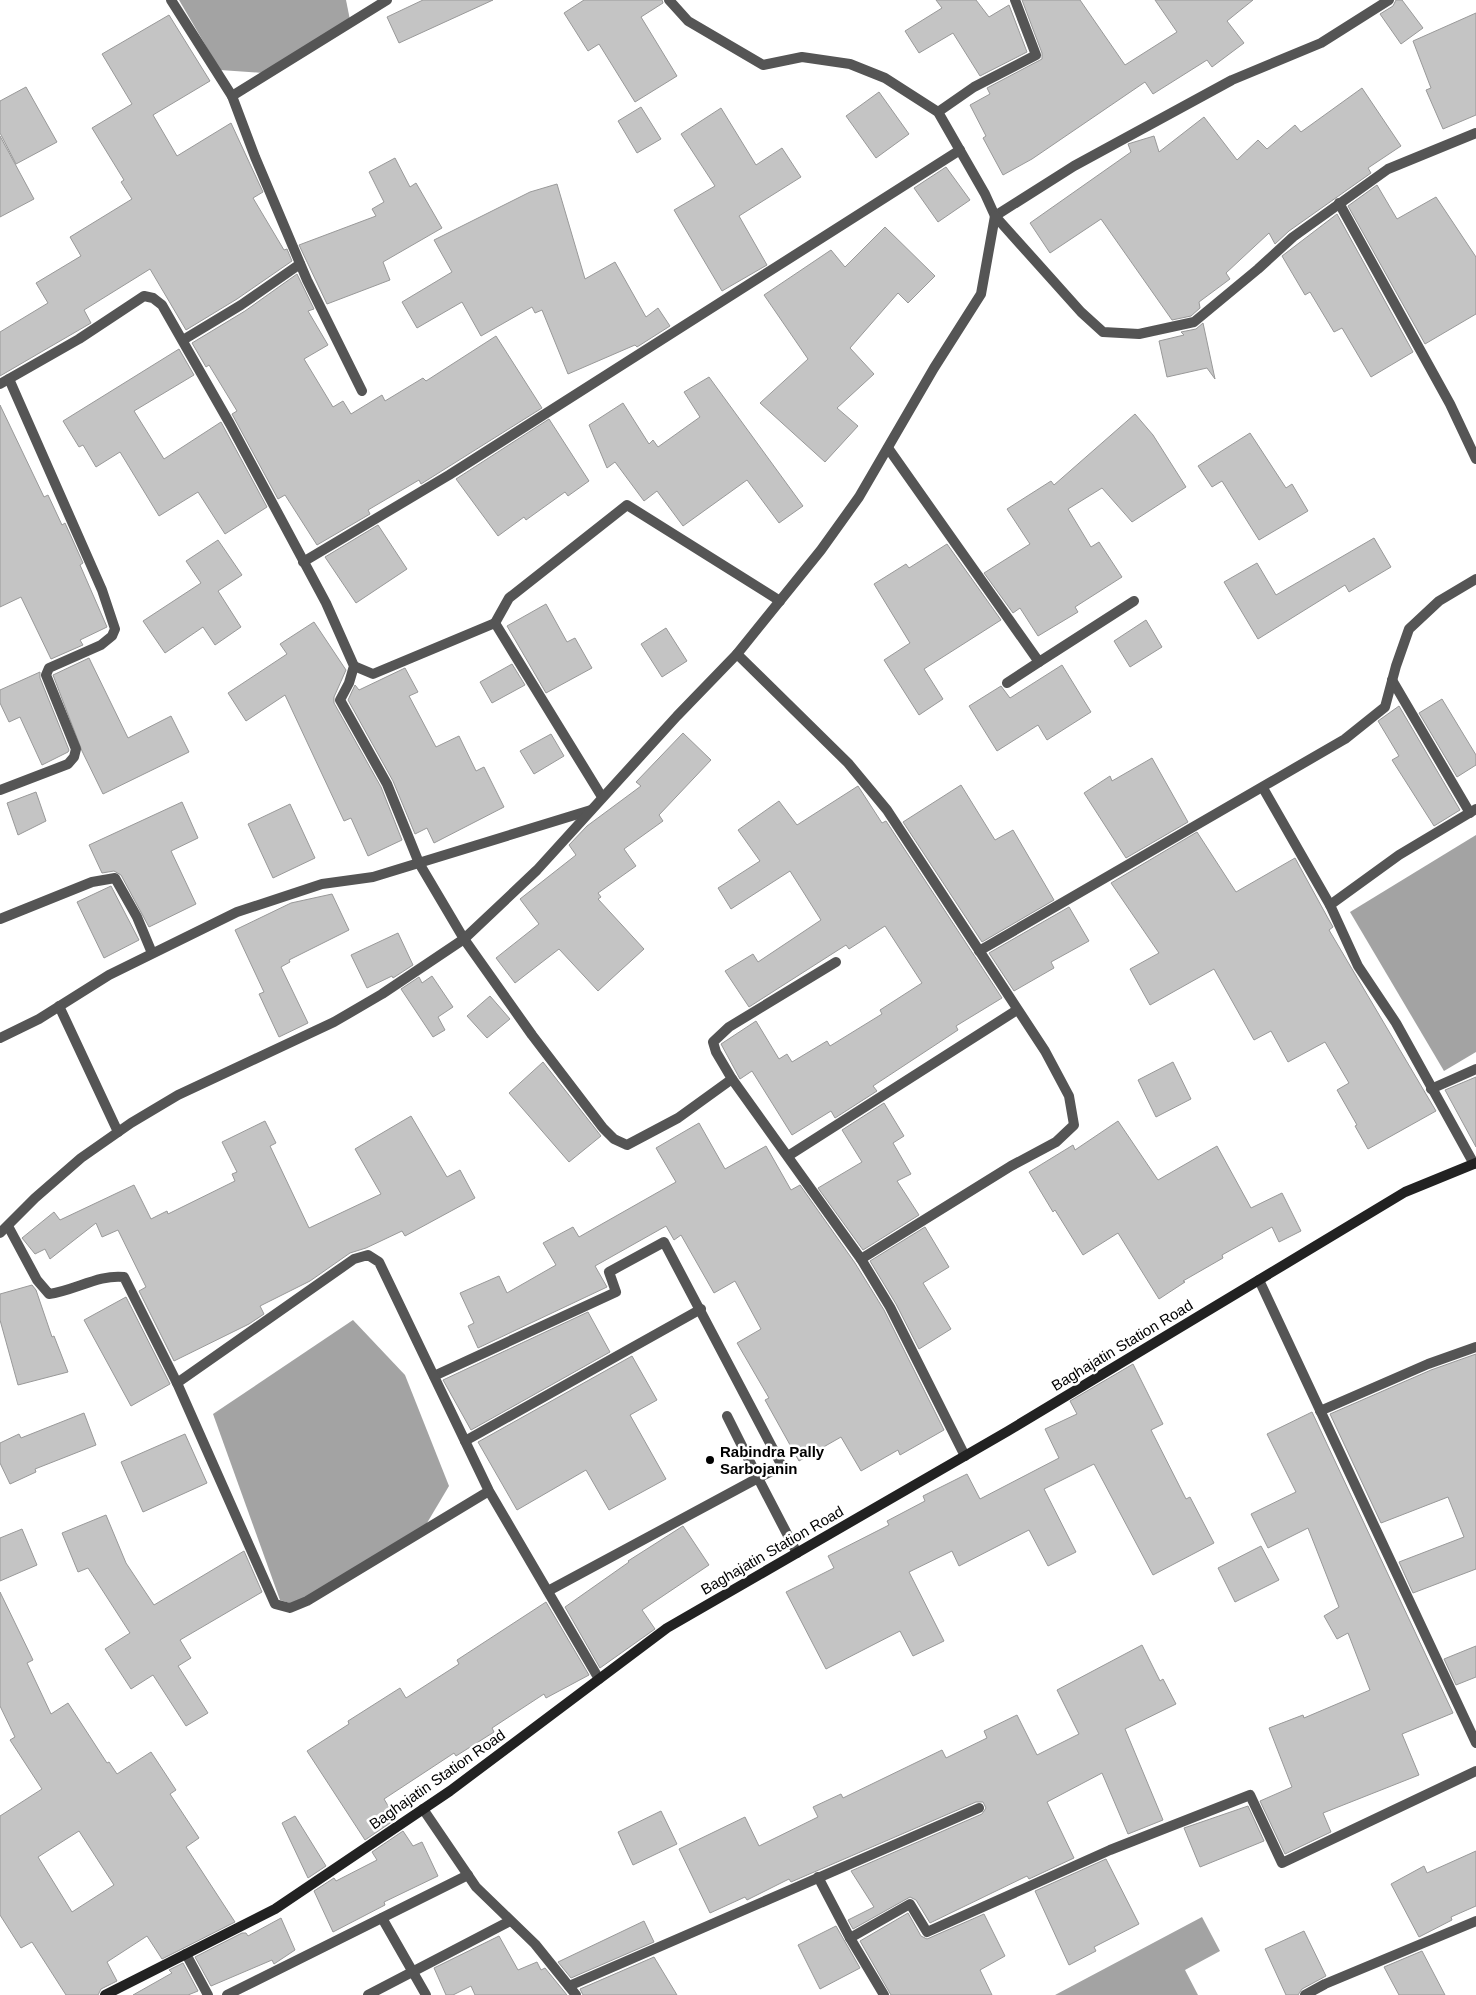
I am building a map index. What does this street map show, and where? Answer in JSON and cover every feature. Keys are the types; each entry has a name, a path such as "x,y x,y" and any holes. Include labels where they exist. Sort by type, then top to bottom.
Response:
{"street":[{"path":"171,0 232,96 255,157 300,264 362,390"},
{"path":"232,96 387,0"},
{"path":"669,0 688,21 762,65 802,57 850,64 885,78 938,112 995,216 1081,312 1103,332 1139,334 1194,322 1293,237 1388,169 1476,133"},
{"path":"938,112 974,87 1036,55 1015,0"},
{"path":"489,1490 307,1601 290,1608 275,1604 178,1383 132,1288 124,1277 112,1275 66,1292 49,1294 37,1280 4,1230 35,1198 81,1158 118,1132 178,1095 334,1022 464,939 537,870 602,797 737,654 821,550 859,497 934,368 981,294 995,216 1074,166 1232,80 1321,43 1389,0"},
{"path":"303,562 449,475 960,150"},
{"path":"1339,203 1450,404 1476,459"},
{"path":"183,340 241,305 300,264"},
{"path":"0,790 68,764 74,757 76,748 46,675 49,668 100,645 112,636 115,629 102,590 4,382 79,339 144,296 153,298 162,305 183,340 326,603 354,666 349,683 340,700 387,784 419,863 464,939 532,1035 614,1139 627,1145 678,1118 732,1079"},
{"path":"888,448 1039,662"},
{"path":"354,666 373,674 495,623 509,598 627,505 780,600"},
{"path":"979,952 1345,739 1385,707 1409,629 1439,601 1476,579"},
{"path":"1007,683 1134,602"},
{"path":"495,623 602,797"},
{"path":"737,654 848,764 887,810 920,857 1044,1051 1069,1096 1074,1125 1056,1142 1011,1166 860,1258"},
{"path":"1330,905 1399,855 1473,811 1392,680"},
{"path":"1263,788 1330,905 1358,966 1396,1023 1431,1089 1475,1163"},
{"path":"0,1038 39,1019 109,975 237,912 322,884 373,877 592,809"},
{"path":"0,919 92,882 116,878 138,917 152,953"},
{"path":"836,962 729,1027 712,1042 732,1079 860,1258 890,1307 965,1456"},
{"path":"59,1006 118,1132"},
{"path":"788,1156 1017,1010"},
{"path":"1431,1089 1476,1069"},
{"name":"Baghajatin Station Road","path":"105,1995 275,1909 423,1809 667,1628 965,1456 1405,1192 1475,1163"},
{"path":"434,1376 616,1292 609,1272 664,1242 701,1308 782,1466 548,1591"},
{"path":"178,1383 354,1259 368,1255 379,1262 489,1490 599,1679"},
{"path":"1259,1280 1476,1743"},
{"path":"465,1442 701,1308"},
{"path":"1320,1411 1428,1364 1476,1347"},
{"path":"727,1416 797,1553"},
{"path":"850,1938 910,1904 927,1932 1110,1850 1250,1795 1282,1863 1476,1772"},
{"path":"569,1986 979,1808"},
{"path":"423,1809 476,1887 535,1944 576,1995"},
{"path":"227,1995 468,1875"},
{"path":"818,1878 850,1938 884,1995"},
{"path":"382,1918 426,1995"},
{"path":"368,1995 510,1921"},
{"path":"1305,1995 1325,1984 1476,1921"},
{"path":"186,1954 208,1995"}],"shaded area":[{"path":"179,0 346,0 350,20 263,73 220,70"},
{"path":"1476,835 1476,1052 1444,1071 1350,912"},
{"path":"353,1320 405,1375 449,1486 424,1528 296,1605 280,1600 213,1414"},
{"path":"1202,1917 1220,1951 1185,1970 1198,1995 1055,1995"}],"building":[{"path":"423,0 493,0 399,43 387,17"},
{"path":"584,0 662,0 663,3 641,17 677,76 635,102 599,44 588,51 564,13"},
{"path":"936,0 976,0 989,17 1009,5 1027,52 980,76 953,33 919,53 905,31 942,8"},
{"path":"1022,0 1080,0 1125,65 1177,32 1155,0 1253,0 1227,21 1244,43 1212,67 1207,60 1153,94 1145,82 1032,159 1003,175 983,138 986,136 970,105 990,94 987,88 1042,59 1042,53"},
{"path":"1396,0 1402,0 1423,28 1401,44 1380,14 1393,6"},
{"path":"1476,13 1476,115 1443,129 1426,90 1431,88 1413,41"},
{"path":"169,15 210,81 153,115 177,156 231,123 263,192 253,198 284,250 287,249 292,261 237,299 186,330 150,269 84,310 91,323 0,376 0,332 48,303 36,283 81,256 70,237 132,199 121,182 124,180 92,128 132,104 102,54"},
{"path":"26,87 57,142 16,164 0,133 0,101"},
{"path":"1362,88 1401,146 1368,168 1371,173 1289,231 1275,244 1269,233 1226,273 1230,279 1199,302 1200,308 1191,316 1172,320 1101,219 1050,253 1030,223 1131,152 1128,144 1154,136 1159,152 1204,117 1237,160 1258,140 1267,149 1295,125 1301,132"},
{"path":"879,92 909,134 876,158 846,116"},
{"path":"641,107 661,139 637,153 618,121"},
{"path":"721,108 756,165 782,148 801,177 739,216 767,265 722,291 674,210 715,186 681,134"},
{"path":"0,136 34,199 0,217"},
{"path":"395,158 410,187 416,183 442,228 383,262 390,280 327,304 299,245 376,216 372,209 384,202 369,172"},
{"path":"946,167 970,200 938,222 914,188"},
{"path":"557,184 585,279 615,262 646,317 658,308 670,326 637,347 635,345 568,374 542,310 535,313 532,307 481,336 462,302 417,328 402,302 452,272 434,240 530,192"},
{"path":"1377,185 1397,219 1436,197 1476,257 1476,314 1425,344 1348,206"},
{"path":"1337,214 1413,352 1371,377 1342,328 1334,332 1310,292 1305,295 1282,256"},
{"path":"885,227 935,276 908,303 898,293 850,348 874,374 837,408 858,426 825,462 760,403 808,359 764,295 831,250 845,267"},
{"path":"297,274 314,309 308,311 328,345 304,359 333,407 343,401 351,414 382,395 385,401 423,378 426,381 496,336 542,408 421,484 419,480 368,510 370,514 317,545 285,495 278,499 232,414 237,411 209,365 206,367 192,343 245,311"},
{"path":"1203,323 1215,379 1207,368 1167,377 1159,341 1184,335 1181,332 1196,329"},
{"path":"179,349 194,375 134,411 164,459 221,422 267,507 225,534 198,492 159,516 120,452 96,467 83,445 79,447 63,421"},
{"path":"709,377 803,506 779,523 747,480 683,526 657,491 644,501 615,462 607,468 589,425 623,403 649,444 653,440 658,447 700,417 684,392"},
{"path":"0,405 44,497 48,495 62,525 65,523 83,563 80,565 107,627 80,640 83,645 51,659 21,597 0,607"},
{"path":"1135,414 1153,435 1186,487 1132,522 1102,488 1068,509 1091,547 1099,542 1122,577 1075,607 1078,612 1038,636 1020,608 1013,613 984,573 1030,544 1007,509 1051,481 1054,485"},
{"path":"549,419 589,481 568,496 565,492 526,520 524,517 498,536 456,479"},
{"path":"1250,433 1286,488 1292,484 1308,511 1259,540 1222,481 1212,487 1198,466"},
{"path":"378,525 407,569 356,603 325,557"},
{"path":"1374,538 1391,567 1349,592 1345,585 1258,639 1224,582 1257,563 1276,595"},
{"path":"218,540 242,575 218,591 241,627 215,645 203,627 165,653 143,621 201,583 186,561"},
{"path":"947,544 1001,620 924,669 943,699 919,715 884,660 910,643 874,584 906,564 909,568"},
{"path":"546,604 567,642 575,638 592,668 546,693 507,626"},
{"path":"1146,620 1162,647 1130,667 1114,641"},
{"path":"314,622 346,670 334,697 334,703 381,787 402,840 368,856 351,818 344,821 285,695 246,721 228,693 287,654 280,644"},
{"path":"666,628 687,661 662,677 641,644"},
{"path":"89,658 128,738 171,716 189,752 103,794 82,751 53,675"},
{"path":"512,664 525,685 492,703 480,682"},
{"path":"1062,665 1091,712 1047,740 1038,725 997,751 969,706 1001,686 1010,698"},
{"path":"405,668 418,692 409,696 436,747 459,736 476,771 484,767 504,807 434,843 427,828 415,834 393,781 348,700 355,685 359,690"},
{"path":"40,672 40,678 69,750 42,765 20,717 9,722 0,703 0,690"},
{"path":"1442,699 1476,755 1476,765 1457,777 1419,713"},
{"path":"1399,706 1460,810 1434,826 1392,760 1399,756 1378,721"},
{"path":"683,733 711,760 659,815 663,821 624,849 636,866 598,893 601,897 598,899 644,949 598,991 559,949 515,983 496,958 539,924 520,899 576,855 569,845 587,826 641,786 636,782"},
{"path":"551,734 564,756 534,774 520,751"},
{"path":"1152,758 1188,822 1126,858 1084,793 1110,776 1112,781"},
{"path":"961,785 995,840 1013,830 1054,900 982,942 903,822"},
{"path":"858,786 882,823 886,821 1002,998 956,1026 958,1030 873,1086 877,1091 835,1118 831,1111 792,1135 752,1071 740,1079 721,1044 756,1021 779,1059 787,1054 792,1062 827,1041 830,1046 882,1014 880,1010 922,983 885,926 849,949 846,945 749,1007 725,971 753,954 758,962 821,920 790,871 731,909 718,888 760,861 738,830 779,801 797,825"},
{"path":"36,792 46,821 18,835 7,803"},
{"path":"182,802 198,838 171,851 196,904 149,927 121,875 114,871 102,873 89,845"},
{"path":"290,804 315,858 273,878 248,824"},
{"path":"1197,832 1236,892 1295,858 1333,927 1329,930 1436,1111 1368,1149 1337,1090 1349,1083 1325,1042 1288,1062 1271,1031 1254,1040 1214,969 1150,1005 1130,969 1159,953 1111,883"},
{"path":"111,886 139,940 104,958 77,902"},
{"path":"332,894 349,930 289,960 290,962 281,967 308,1023 279,1037 259,994 264,992 235,930 291,903"},
{"path":"1069,907 1089,941 1051,962 1054,968 1014,991 989,953"},
{"path":"398,933 413,965 393,978 392,976 367,988 351,955"},
{"path":"432,976 453,1007 438,1017 445,1030 433,1037 401,989 419,977 422,983"},
{"path":"490,996 510,1019 487,1038 467,1016"},
{"path":"543,1062 601,1136 569,1162 509,1093"},
{"path":"1173,1062 1191,1099 1156,1117 1138,1080"},
{"path":"1476,1077 1476,1147 1445,1090"},
{"path":"884,1103 904,1136 893,1143 911,1174 897,1181 919,1215 863,1250 818,1188 862,1162 842,1130"},
{"path":"411,1116 447,1177 460,1170 475,1198 405,1236 402,1231 366,1248 350,1253 310,1281 260,1306 264,1314 249,1324 174,1361 139,1291 146,1287 118,1230 102,1237 96,1223 50,1259 45,1249 35,1254 22,1238 54,1212 60,1220 134,1185 151,1219 167,1211 168,1214 235,1181 232,1174 237,1172 222,1142 265,1121 276,1143 270,1146 309,1228 381,1194 355,1149"},
{"path":"1118,1121 1158,1180 1217,1146 1251,1208 1282,1193 1301,1231 1279,1242 1272,1227 1222,1255 1223,1258 1183,1281 1185,1282 1159,1299 1118,1233 1083,1255 1055,1210 1053,1212 1029,1172 1073,1145 1075,1150"},
{"path":"699,1123 725,1169 766,1146 791,1190 800,1185 855,1263 884,1310 944,1430 900,1455 898,1450 861,1471 841,1437 799,1461 765,1400 769,1398 737,1343 761,1329 735,1281 714,1293 681,1235 674,1240 666,1226 595,1266 607,1287 478,1348 468,1326 474,1323 460,1293 499,1276 507,1293 556,1265 543,1243 573,1227 579,1237 676,1182 656,1148"},
{"path":"925,1227 949,1267 923,1283 951,1329 919,1349 896,1304 870,1261"},
{"path":"32,1285 36,1290 52,1337 54,1336 68,1372 18,1385 0,1320 0,1294"},
{"path":"126,1297 170,1384 131,1406 84,1320"},
{"path":"588,1312 610,1352 471,1430 443,1380"},
{"path":"1476,1354 1476,1569 1413,1593 1399,1562 1464,1537 1448,1497 1381,1523 1330,1414 1431,1370"},
{"path":"632,1356 657,1400 630,1415 666,1479 609,1510 586,1470 517,1510 478,1442"},
{"path":"1133,1364 1163,1424 1151,1430 1186,1499 1190,1497 1214,1543 1153,1575 1094,1464 1044,1489 1076,1552 1048,1566 1029,1530 959,1566 952,1551 909,1572 944,1641 913,1656 900,1631 826,1669 786,1592 834,1568 828,1556 889,1525 887,1521 925,1501 923,1496 967,1474 980,1499 1059,1458 1045,1429 1077,1414 1070,1401"},
{"path":"1312,1412 1453,1713 1402,1734 1419,1775 1323,1813 1331,1832 1285,1854 1260,1801 1292,1787 1269,1728 1303,1715 1304,1718 1370,1690 1348,1633 1337,1639 1324,1616 1339,1607 1308,1528 1268,1548 1251,1514 1296,1492 1267,1434"},
{"path":"84,1413 96,1445 35,1469 36,1472 10,1484 0,1463 0,1443 19,1434 21,1438"},
{"path":"185,1434 207,1483 143,1512 121,1462"},
{"path":"106,1515 126,1563 154,1605 244,1551 262,1592 180,1640 191,1658 178,1666 208,1713 186,1726 153,1675 131,1689 105,1649 130,1633 88,1568 78,1572 62,1533"},
{"path":"683,1526 709,1565 642,1610 655,1629 600,1668 565,1607 628,1561"},
{"path":"22,1529 37,1565 0,1581 0,1538"},
{"path":"1261,1546 1279,1580 1235,1602 1218,1568"},
{"path":"0,1592 33,1660 27,1663 51,1714 68,1703 107,1763 109,1762 117,1774 151,1752 176,1790 170,1794 199,1838 186,1847 235,1922 162,1959 147,1936 107,1962 117,1981 101,1989 98,1995 66,1995 32,1942 21,1948 0,1915 0,1816 42,1789 10,1740 15,1737 0,1706","holes":["79,1831 114,1885 72,1912 38,1857"]},
{"path":"546,1602 589,1675 546,1698 544,1694 492,1728 494,1732 456,1756 454,1753 384,1799 396,1819 365,1840 307,1751 349,1724 348,1721 400,1688 406,1698 459,1664 457,1660"},
{"path":"1142,1645 1160,1681 1163,1679 1176,1704 1125,1729 1163,1820 1128,1834 1102,1773 1047,1802 1074,1858 1029,1879 1027,1876 930,1923 916,1900 910,1897 853,1929 848,1920 874,1907 851,1871 982,1814 986,1808 983,1802 976,1802 791,1882 789,1879 747,1900 745,1897 710,1913 679,1849 745,1817 759,1846 818,1817 813,1807 841,1794 843,1798 942,1750 946,1758 987,1738 984,1731 1017,1715 1037,1755 1079,1734 1057,1690"},
{"path":"1476,1646 1476,1677 1456,1685 1444,1659"},
{"path":"1248,1806 1264,1841 1200,1867 1184,1828"},
{"path":"661,1811 677,1844 633,1865 618,1832"},
{"path":"295,1816 326,1866 308,1878 282,1823"},
{"path":"403,1831 413,1846 422,1842 438,1876 384,1902 385,1905 333,1932 314,1891 334,1878 336,1881 377,1860 372,1852"},
{"path":"1476,1851 1476,1906 1451,1917 1452,1920 1419,1937 1391,1884 1424,1866 1427,1873"},
{"path":"1106,1859 1139,1924 1094,1947 1096,1951 1069,1965 1035,1891"},
{"path":"908,1913 921,1936 927,1939 984,1914 1005,1956 980,1970 992,1995 891,1995 860,1941"},
{"path":"281,1918 295,1950 274,1964 272,1960 211,1986 195,1957 242,1933 246,1933 248,1936"},
{"path":"644,1921 654,1942 571,1978 558,1962"},
{"path":"836,1926 860,1968 820,1989 798,1945"},
{"path":"1304,1931 1326,1976 1302,1989 1298,1995 1286,1995 1265,1949"},
{"path":"499,1936 518,1970 537,1962 541,1970 545,1968 567,1995 475,1995 471,1986 453,1995 446,1995 434,1968"},
{"path":"1422,1951 1445,1995 1399,1995 1384,1967"},
{"path":"654,1957 677,1995 583,1995 580,1989"},
{"path":"183,1963 198,1991 188,1995 133,1995 172,1973 169,1970"}],"place":[{"name":"Rabindra Pally Sarbojanin","path":"710,1460"}]}
